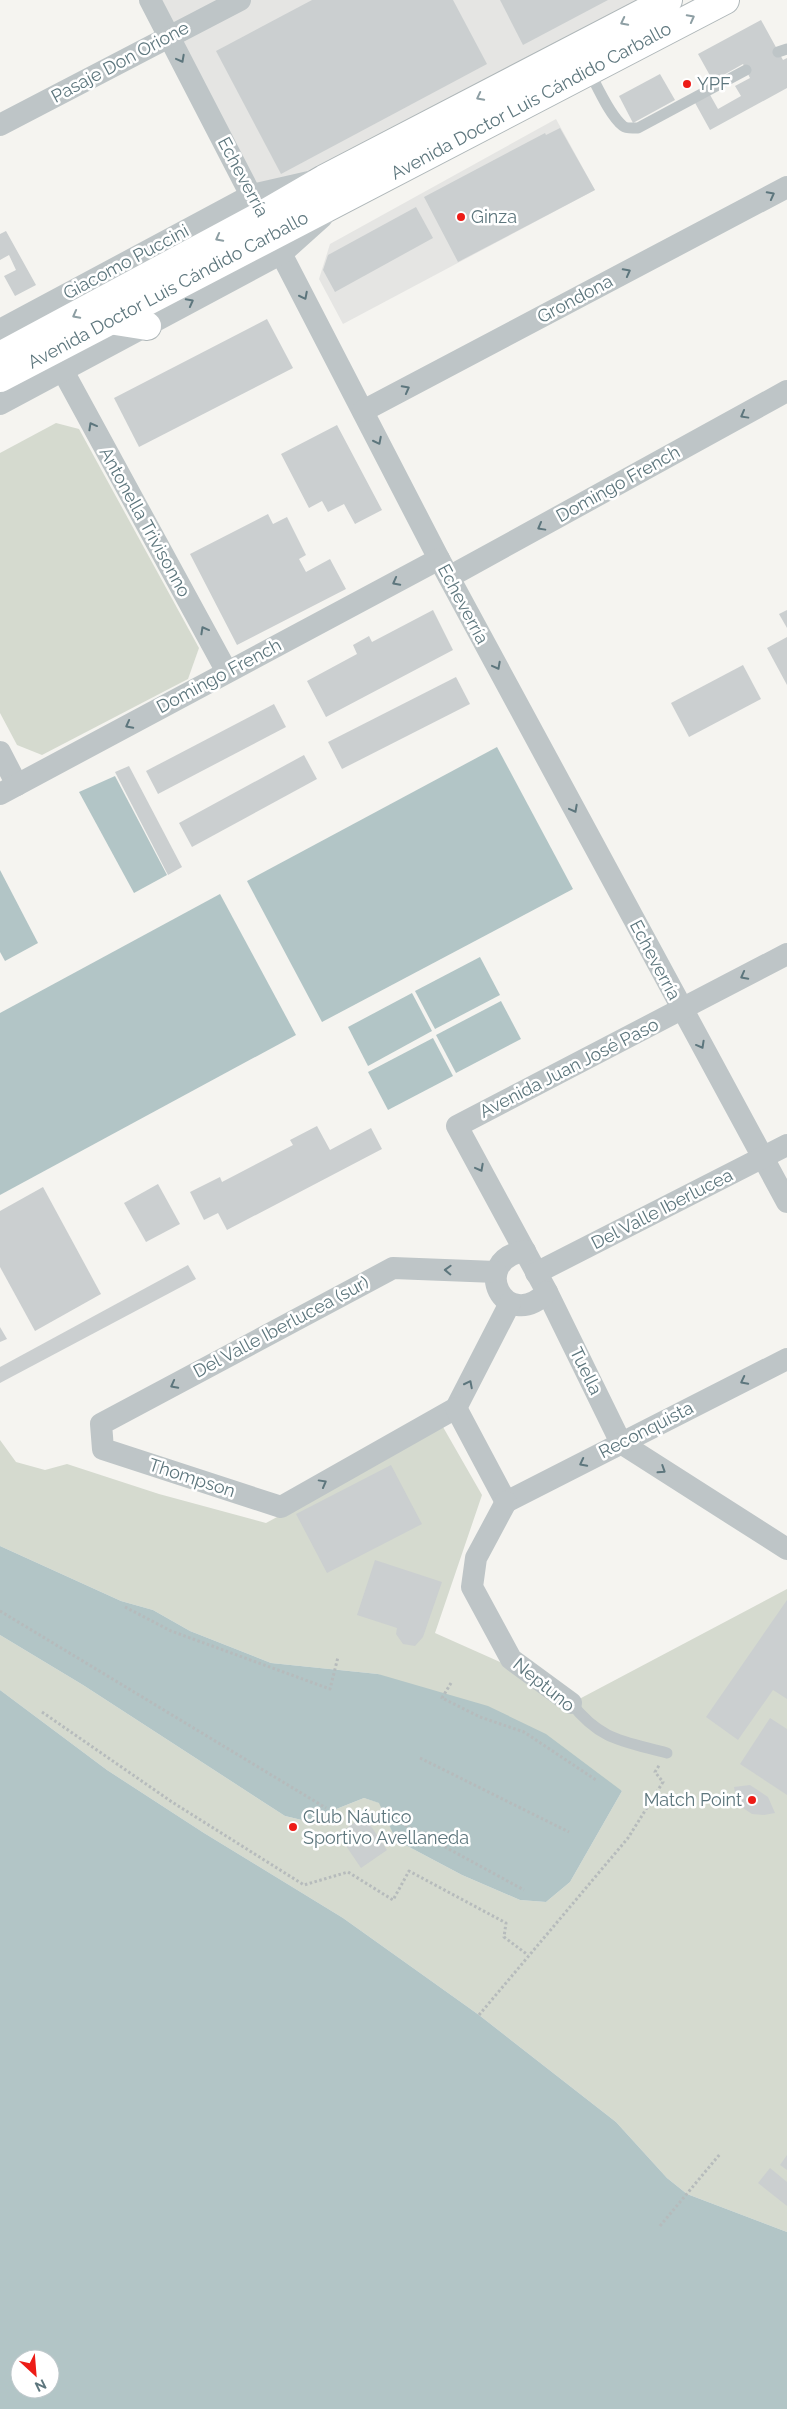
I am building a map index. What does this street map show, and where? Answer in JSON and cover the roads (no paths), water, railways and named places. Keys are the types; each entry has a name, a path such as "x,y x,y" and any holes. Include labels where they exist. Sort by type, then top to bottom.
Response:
{"main road":[{"name":"Avenida Doctor Luis Cándido Carballo","path":"0,378 109,320 267,224 324,179 668,0"},
{"name":"Avenida Doctor Luis Cándido Carballo","path":"0,356 267,224 337,202 725,0"},
{"path":"109,320 147,326"}],"street":[{"name":"Echeverría","path":"150,0 444,568 787,1202"},
{"name":"Pasaje Don Orione","path":"0,125 240,0"},
{"name":"Grondona","path":"363,411 787,187"},
{"name":"Avenida Doctor Luis Cándido Carballo","path":"0,404 147,326 267,224"},
{"name":"Giacomo Puccini","path":"0,330 267,224"},
{"name":"Antonella Trivisonno","path":"63,371 227,672"},
{"name":"Domingo French","path":"9,789 227,672 444,568 787,391"},
{"path":"0,752 9,789"},
{"name":"Avenida Juan José Paso","path":"457,1126 787,954"},
{"name":"Tuella","path":"457,1126 547,1292 621,1444"},
{"name":"Del Valle Iberlucea","path":"536,1273 787,1145"},
{"path":"525,1251 512,1253 502,1260 496,1272 498,1290 510,1303 524,1307 537,1302 547,1292"},
{"name":"Del Valle Iberlucea (sur)","path":"103,1449 101,1424 393,1268 496,1272"},
{"path":"506,1502 456,1408 510,1303"},
{"name":"Reconquista","path":"506,1502 787,1359"},
{"name":"Thompson","path":"103,1449 281,1507 456,1408"},
{"path":"621,1444 787,1549"},
{"name":"Neptuno","path":"506,1502 476,1558 472,1587 511,1659 571,1703"}],"lane":[{"path":"589,71 616,119 624,127 638,128 746,70"},
{"name":"Neptuno","path":"571,1703 586,1722 610,1738 667,1753"}],"place":[{"name":"YPF","path":"687,84"},
{"name":"Ginza","path":"461,217"},
{"name":"Match Point","path":"752,1800"},
{"name":"Club Náutico Sportivo Avellaneda","path":"293,1827"}]}
